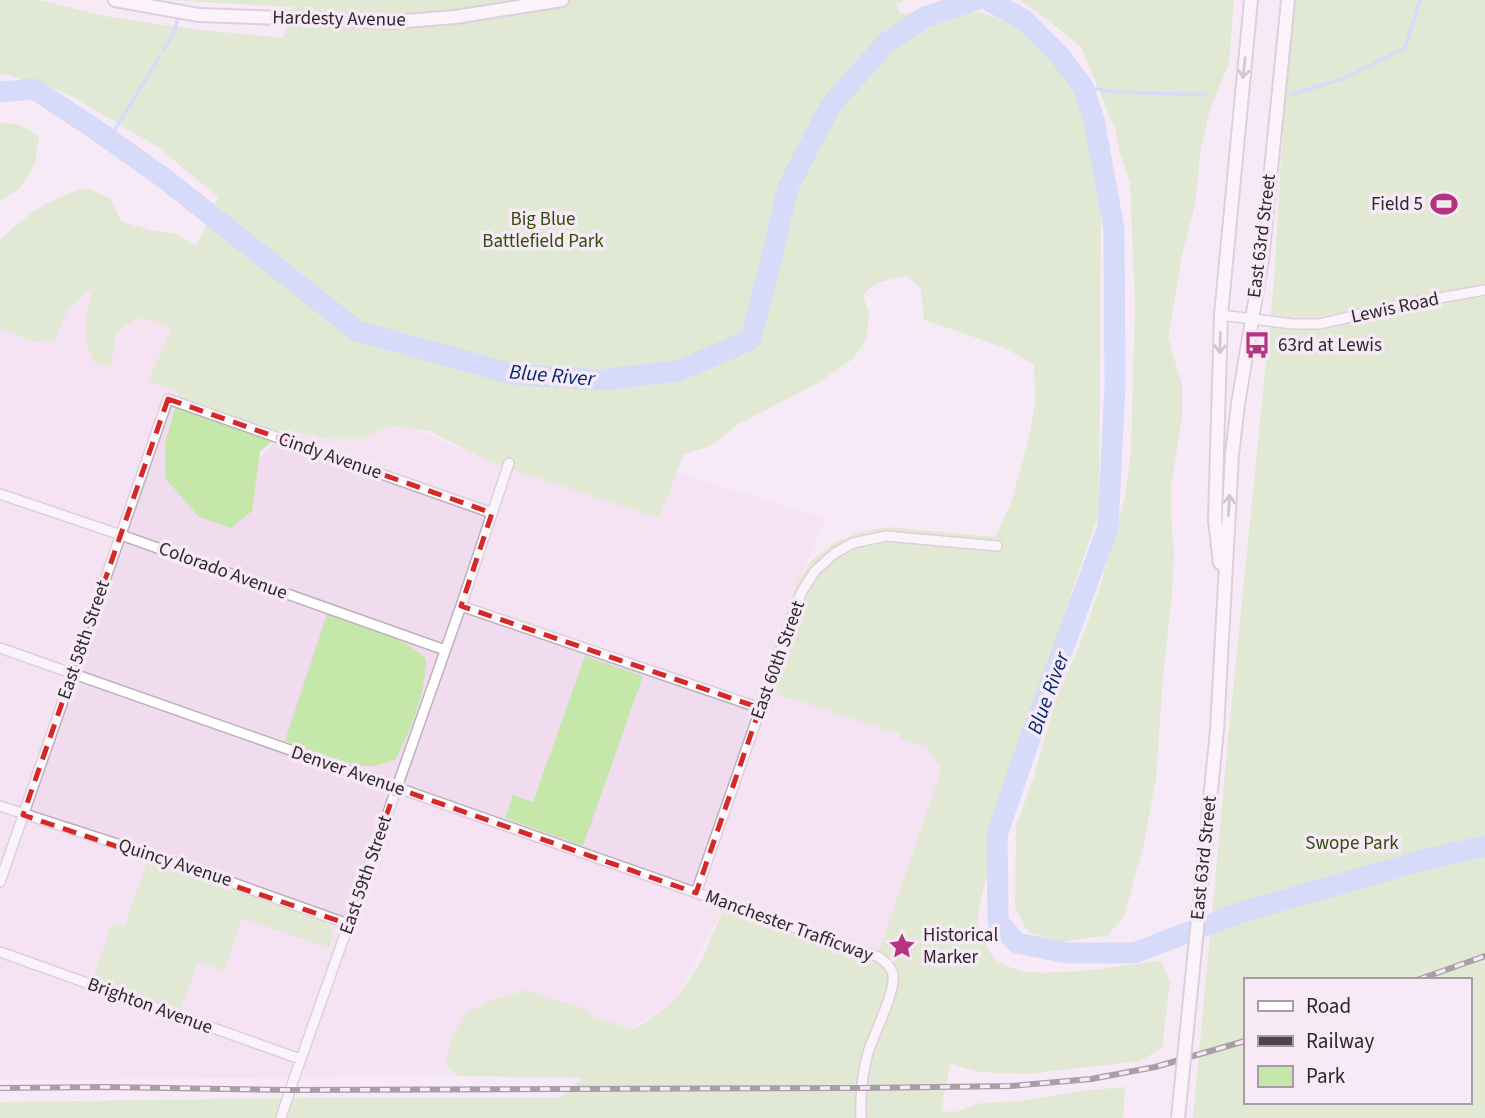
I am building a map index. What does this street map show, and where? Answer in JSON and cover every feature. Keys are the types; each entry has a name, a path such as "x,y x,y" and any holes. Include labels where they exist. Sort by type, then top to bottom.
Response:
{"main road":[{"name":"Hardesty Avenue","path":"115,0 199,15 393,22 455,17 562,0"},
{"name":"East 63rd Street","path":"1224,598 1215,520 1221,315 1251,0"},
{"name":"East 63rd Street","path":"1178,1118 1217,730 1234,442 1262,259 1288,0"}],"street":[{"name":"Lewis Road","path":"1221,315 1293,324 1320,324 1400,305 1485,290"},
{"name":"Cindy Avenue","path":"168,399 492,513"},
{"name":"East 58th Street","path":"0,882 168,399"},
{"name":"East 59th Street","path":"281,1118 509,463"},
{"name":"Colorado Avenue","path":"0,494 445,650"},
{"name":"East 60th Street","path":"696,893 801,593 815,571 835,553 853,542 886,536 997,545"},
{"path":"461,606 760,708"},
{"name":"Denver Avenue","path":"0,648 696,893"},
{"name":"Quincy Avenue","path":"0,806 194,869 348,924"},
{"name":"Manchester Trafficway","path":"696,893 879,957 889,965 893,972 892,986 869,1052 860,1088 860,1118"},
{"name":"Brighton Avenue","path":"0,952 300,1059"}],"highlighted area":[{"path":"168,399 492,513 461,606 760,708 696,893 396,788 348,924 23,815"}],"shaded area":[{"path":"94,287 88,305 116,333 140,316 172,329 149,381 180,392 165,444 165,478 187,502 235,525 259,459 278,438 394,420 515,471 676,472 826,519 800,578 948,750 879,957 723,909 676,998 628,1032 595,1018 585,1009 446,1066 458,1076 0,1080 0,328 33,342"}],"green space":[{"name":"Big Blue Battlefield Park","path":"0,0 38,0 110,17 283,38 293,7 169,0 904,0 896,4 900,13 981,12 1050,38 1076,73 1101,218 1099,513 1069,600 986,879 978,921 986,945 996,960 1020,971 1077,971 1161,960 1170,983 1162,1048 1140,1061 1026,1074 980,1072 954,1065 951,1061 941,1111 955,1112 981,1103 1020,1101 1125,1087 1123,1118 0,1118 0,1102 560,1098 583,1078 458,1076 446,1066 451,1039 464,1014 491,1001 526,990 585,1009 595,1018 623,1026 628,1032 664,1008 689,981 707,948 723,909 875,963 939,777 940,767 928,748 901,739 899,734 758,688 796,586 810,562 832,544 858,533 887,527 995,537 1011,503 1030,434 1035,401 1034,364 1003,347 924,320 921,289 907,276 876,284 866,292 863,297 869,312 867,338 854,358 816,384 737,425 711,446 684,454 659,518 492,463 430,431 391,426 361,439 330,439 284,430 260,452 252,511 231,528 199,517 165,478 165,444 179,393 148,381 172,329 140,316 116,333 111,368 94,362 85,338 88,305 93,288 67,310 56,340 33,342 0,328 0,240 40,208 87,188 111,199 121,221 149,230 176,234 197,245 218,197 158,147 66,93 5,74 0,75"},
{"path":"1020,0 1234,0 1229,63 1210,110 1201,147 1195,205 1182,255 1168,338 1182,385 1182,418 1171,486 1174,553 1172,596 1156,778 1144,844 1124,916 1108,935 1060,942 1028,932 1015,908 1016,826 1033,780 1055,701 1080,644 1100,587 1125,497 1131,451 1135,305 1130,183 1115,129 1081,47"},
{"name":"Swope Park","path":"1290,0 1485,0 1485,1118 1193,1118 1274,283"},
{"path":"0,123 18,124 39,136 35,164 19,189 0,201"},
{"path":"327,614 393,637 406,643 426,659 424,684 416,711 395,760 375,766 357,766 285,741"},
{"path":"585,656 643,676 583,846 505,818 513,795 533,802"},
{"path":"148,859 322,920 331,928 333,935 329,948 242,918 224,971 198,962 181,1009 93,978 112,923 124,927"}],"waterway":[{"name":"Blue River","path":"0,92 34,89 92,127 164,178 357,331 512,374 600,380 678,371 750,340 788,187 831,105 885,44 925,17 976,0"},
{"name":"Blue River","path":"987,0 1023,19 1060,56 1083,87 1094,120 1114,229 1115,386 1108,527 997,835 998,922 1017,943 1067,953 1134,953 1239,913 1420,861 1485,846"},
{"path":"1292,94 1340,80 1405,48 1420,0"},
{"path":"164,50 174,33 178,16"},
{"path":"109,139 159,58"},
{"path":"1083,87 1119,92 1205,95"}],"railway":[{"path":"1423,978 1485,956"},
{"path":"0,1088 290,1090 1011,1086 1091,1079 1155,1067 1244,1041"}],"place":[{"name":"Field 5","path":"1444,204"},
{"name":"63rd at Lewis","path":"1257,345"},
{"name":"Historical Marker","path":"902,946"}]}
